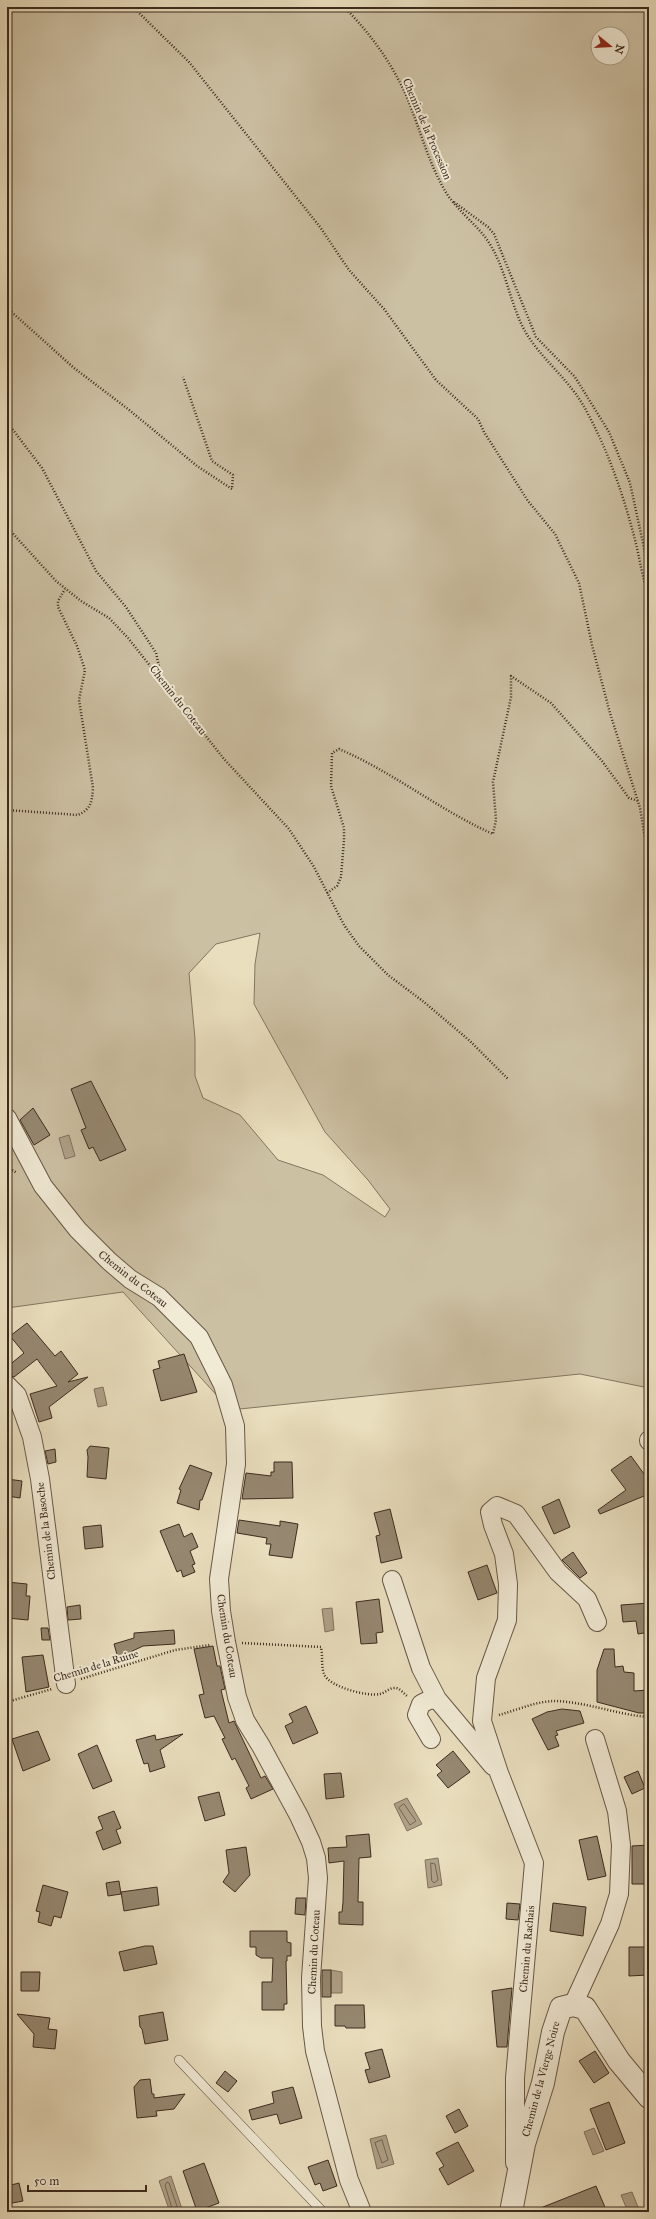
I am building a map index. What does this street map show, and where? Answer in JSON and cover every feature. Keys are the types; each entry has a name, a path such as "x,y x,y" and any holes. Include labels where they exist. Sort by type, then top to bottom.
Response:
{"street":[{"name":"Chemin du Coteau","path":"7,1118 43,1186 78,1230 109,1262 130,1279 159,1297 198,1336 223,1384 235,1426 236,1464 219,1579 221,1611 226,1642 237,1697 244,1720 261,1746 299,1816 312,1842 316,1858 318,1878 311,1978 312,2026 315,2051 350,2180 362,2212"},
{"name":"Chemin de la Basoche","path":"7,1385 18,1394 32,1437 40,1479 66,1684"},
{"name":"Chemin du Rachais","path":"516,2186 515,2078 534,1863 499,1773 482,1720 486,1678 507,1620 508,1584 504,1554 493,1525 490,1512 497,1506 516,1514 558,1572 587,1599 597,1622"},
{"path":"392,1580 421,1668 437,1700 499,1773"},
{"path":"431,1739 417,1714 420,1704 429,1700 437,1700"},
{"path":"595,1739 617,1811 621,1845 619,1894 610,1924 573,2005 585,2008 619,2061 649,2097"},
{"name":"Chemin de la Vierge Noire","path":"511,2212 524,2144 543,2082 559,2014 561,2008 573,2005"}],"lane":[{"path":"179,2060 323,2212"}],"path":[{"path":"133,7 189,62 320,227 349,270 384,309 436,380 478,419 484,432 528,501 555,534 579,582 592,645 610,713 638,801 649,862"},
{"name":"Chemin de la Procession","path":"344,7 363,26 388,62 406,94 435,172 452,200 492,247 518,315 531,341 566,379 588,412 620,487 649,596"},
{"name":"Chemin de la Procession","path":"452,200 488,227 494,234 536,337 575,376 609,432 630,483 649,571"},
{"path":"7,308 74,368 128,409 196,466 232,489 233,475 212,462 183,377"},
{"path":"7,422 42,468 96,571 126,607 156,653 159,666 158,675"},
{"name":"Chemin du Coteau","path":"7,527 30,553 66,589 80,601 109,618 158,675 224,759 289,829 314,866 344,925 359,946 372,960 470,1041 508,1079"},
{"path":"7,810 78,815 87,811 92,802 93,788 79,700 85,670 77,646 58,607 58,601 66,589"},
{"path":"328,893 337,886 342,863 344,828 332,786 330,767 332,753 339,749 364,760 450,813 493,834 496,820 493,782 511,697 512,676 551,703 602,761 629,798 638,801"},
{"name":"Chemin de la Ruine","path":"7,1702 175,1650 190,1648"}],"shaded area":[{"path":"7,7 649,7 649,1388 580,1374 230,1410 123,1292 7,1308","holes":["260,933 255,964 254,1004 325,1132 368,1180 390,1209 385,1217 323,1175 278,1160 240,1115 203,1098 195,1076 195,1039 189,973 216,944"]}],"water":[{"path":"69,1135 75,1156 65,1159 59,1138"},
{"path":"103,1387 107,1405 98,1407 94,1389"},
{"path":"332,1608 334,1630 325,1632 322,1609"},
{"path":"407,1798 422,1824 407,1831 394,1804"},
{"path":"438,1858 442,1885 428,1888 425,1860"},
{"path":"331,1970 342,1972 342,1993 331,1993"},
{"path":"594,2128 604,2151 593,2155 584,2132"},
{"path":"386,2135 394,2164 377,2169 370,2139"},
{"path":"171,2176 183,2212 170,2212 159,2181"},
{"path":"632,2192 640,2212 628,2212 621,2195"}],"building":[{"path":"91,1081 126,1150 100,1161 93,1147 89,1149 81,1130 86,1128 71,1089"},
{"path":"33,1108 50,1135 34,1145 20,1120"},
{"path":"27,1323 55,1356 61,1351 78,1374 68,1382 88,1377 49,1407 52,1418 39,1422 30,1394 57,1386 37,1359 14,1377 7,1375 7,1367 24,1353 10,1336"},
{"path":"184,1354 197,1392 161,1401 153,1370 160,1368 158,1361"},
{"path":"90,1446 109,1448 106,1479 87,1477 87,1450"},
{"path":"55,1449 56,1462 48,1464 45,1451"},
{"path":"631,1456 644,1474 649,1470 649,1494 600,1514 598,1510 626,1490 611,1470"},
{"path":"274,1462 292,1462 293,1498 242,1499 246,1473 271,1476 271,1472 274,1472"},
{"path":"190,1465 212,1473 202,1500 200,1500 199,1510 177,1503 181,1490 179,1489"},
{"path":"7,1479 22,1481 20,1498 7,1496"},
{"path":"559,1499 570,1527 554,1534 542,1507"},
{"path":"390,1509 402,1558 381,1563 376,1536 380,1535 374,1513"},
{"path":"239,1520 280,1526 280,1521 298,1524 292,1558 269,1555 271,1544 266,1544 267,1538 237,1533"},
{"path":"179,1524 184,1537 192,1533 198,1547 190,1551 195,1564 192,1565 195,1572 183,1577 181,1570 177,1572 160,1531"},
{"path":"101,1525 103,1547 85,1549 83,1527"},
{"path":"573,1552 587,1573 580,1578 562,1560"},
{"path":"487,1565 497,1593 478,1600 468,1572"},
{"path":"7,1582 27,1584 26,1596 30,1596 28,1620 7,1618"},
{"path":"379,1599 383,1632 376,1633 377,1643 361,1644 356,1602"},
{"path":"649,1603 649,1632 638,1634 636,1621 623,1622 621,1605"},
{"path":"80,1605 81,1619 68,1620 67,1607"},
{"path":"41,1628 48,1628 50,1640 42,1640"},
{"path":"174,1630 175,1644 143,1646 118,1658 114,1644 134,1638 134,1633"},
{"path":"213,1646 217,1666 220,1666 225,1689 221,1690 229,1723 234,1721 261,1778 265,1776 273,1789 251,1799 246,1788 249,1786 235,1758 232,1760 222,1739 225,1738 214,1716 205,1718 199,1695 204,1694 194,1649"},
{"path":"604,1649 614,1649 615,1667 623,1666 624,1672 634,1673 634,1691 649,1690 649,1713 639,1713 597,1702 597,1670"},
{"path":"43,1655 49,1687 26,1692 22,1657"},
{"path":"306,1706 318,1733 293,1744 285,1726 293,1722 289,1714"},
{"path":"562,1709 580,1711 584,1723 556,1731 558,1735 555,1736 559,1746 548,1750 532,1719 547,1712"},
{"path":"38,1731 50,1760 23,1771 12,1739"},
{"path":"183,1734 160,1750 165,1767 150,1772 148,1763 144,1764 136,1740 155,1735 156,1740"},
{"path":"97,1745 112,1781 93,1789 78,1754"},
{"path":"453,1751 470,1772 448,1788 437,1775 442,1771 436,1765"},
{"path":"638,1771 645,1788 632,1794 624,1777"},
{"path":"341,1773 344,1797 326,1799 324,1774"},
{"path":"219,1792 225,1815 205,1821 198,1797"},
{"path":"114,1811 121,1828 116,1830 121,1843 103,1850 96,1832 103,1829 98,1817"},
{"path":"369,1834 371,1857 359,1858 358,1902 363,1902 363,1925 339,1924 339,1912 342,1912 343,1902 344,1861 329,1863 328,1848 347,1847 346,1836"},
{"path":"597,1836 606,1876 588,1880 579,1840"},
{"path":"649,1845 649,1884 632,1884 632,1846"},
{"path":"246,1847 250,1875 235,1892 223,1882 229,1873 226,1850"},
{"path":"119,1881 121,1894 108,1896 106,1883"},
{"path":"43,1885 68,1892 61,1918 54,1916 51,1926 38,1922 40,1912 36,1911"},
{"path":"157,1887 159,1905 124,1911 121,1892"},
{"path":"296,1898 306,1898 305,1915 295,1914"},
{"path":"507,1903 520,1904 518,1920 506,1919"},
{"path":"553,1903 586,1907 583,1936 550,1931"},
{"path":"250,1931 287,1931 287,1942 291,1943 291,1956 287,1956 286,1961 287,2004 284,2004 284,2010 262,2010 262,1982 272,1982 273,1958 261,1958 256,1955 256,1947 250,1947"},
{"path":"145,1946 153,1946 157,1964 124,1971 119,1952"},
{"path":"629,1947 647,1947 648,1975 629,1976"},
{"path":"322,1970 331,1970 331,1997 322,1997"},
{"path":"21,1972 40,1972 39,1991 21,1991"},
{"path":"512,1988 507,2047 497,2047 492,1991"},
{"path":"335,2005 364,2005 365,2028 346,2028 345,2026 335,2026"},
{"path":"163,2012 168,2040 145,2044 142,2029 140,2027 139,2016"},
{"path":"17,2014 50,2018 48,2029 57,2030 55,2049 33,2047 34,2034"},
{"path":"382,2049 390,2077 369,2083 365,2070 370,2069 365,2053"},
{"path":"595,2051 609,2073 594,2083 579,2061"},
{"path":"225,2071 237,2081 228,2092 216,2083"},
{"path":"150,2079 154,2098 185,2094 174,2109 156,2111 157,2116 137,2118 134,2087 140,2080"},
{"path":"293,2087 302,2118 280,2124 277,2114 252,2120 249,2110 274,2103 272,2092"},
{"path":"609,2102 625,2143 606,2150 590,2109"},
{"path":"459,2109 468,2126 455,2133 446,2116"},
{"path":"458,2142 474,2171 448,2185 439,2169 444,2166 436,2153"},
{"path":"328,2160 337,2186 323,2191 320,2183 315,2185 308,2167"},
{"path":"204,2163 219,2203 197,2211 183,2171"},
{"path":"19,2183 23,2201 7,2204 7,2186"},
{"path":"596,2186 607,2212 533,2212 533,2211"}]}
